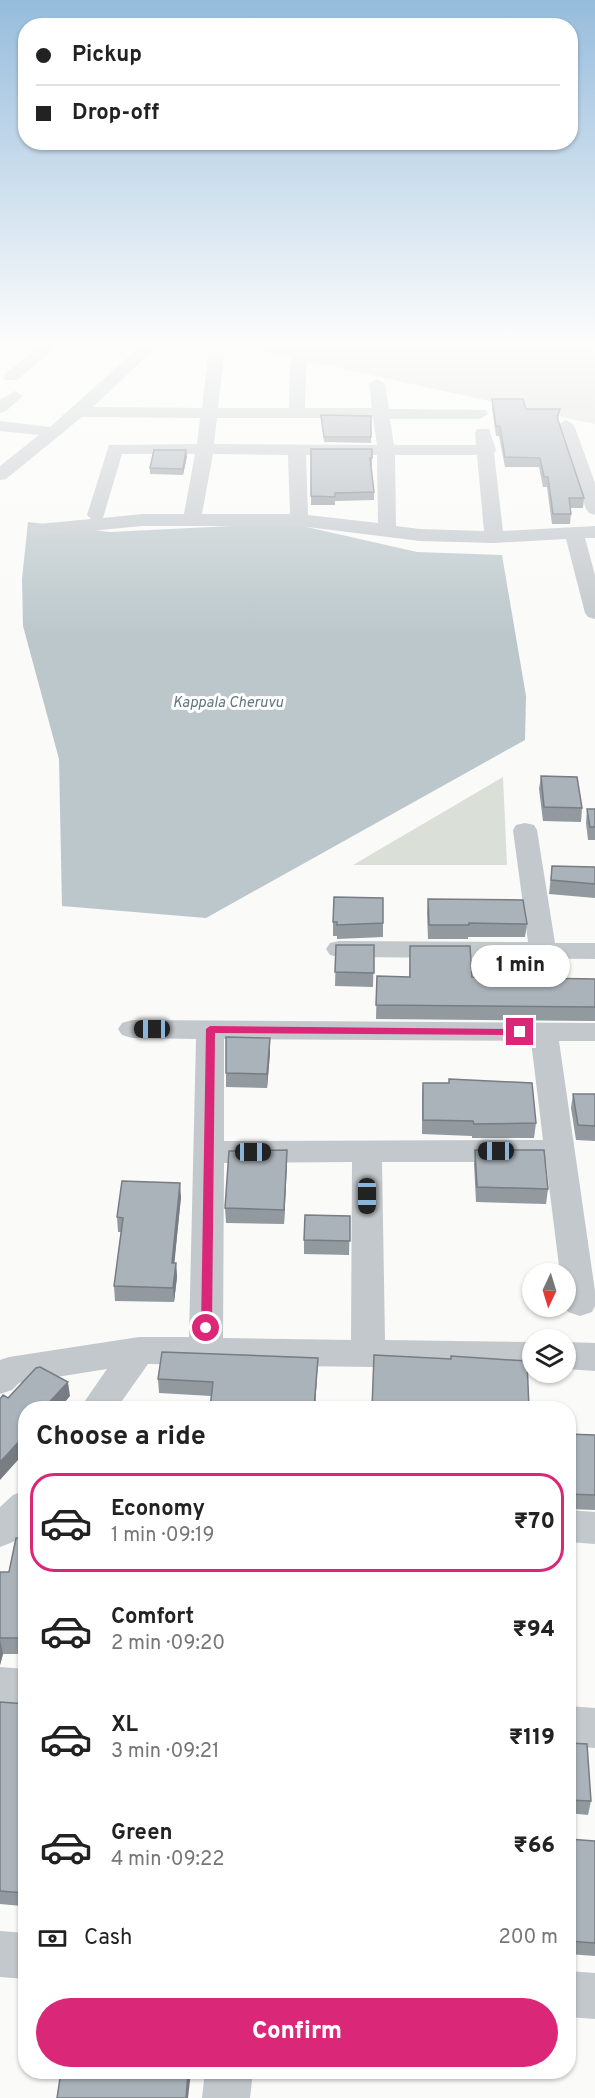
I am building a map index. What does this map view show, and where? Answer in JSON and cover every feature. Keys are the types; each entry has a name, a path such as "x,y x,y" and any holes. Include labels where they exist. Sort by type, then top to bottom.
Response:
{"street":[{"path":"0,475 42,440"},
{"path":"192,519 206,440"},
{"path":"385,440 387,530"},
{"path":"484,440 494,537"},
{"path":"572,440 591,484 595,509"},
{"path":"96,515 114,449 486,450"},
{"path":"297,450 299,520"},
{"path":"576,452 595,452"},
{"path":"38,530 142,520 192,519 199,521 299,520 420,536 494,537 595,532"},
{"path":"574,532 595,613"},
{"path":"525,831 543,951"},
{"path":"339,949 595,951"},
{"path":"132,1029 595,1032"},
{"path":"206,1350 210,1029"},
{"path":"544,1032 580,1302"},
{"path":"207,1152 560,1151"},
{"path":"367,1152 368,1353"},
{"path":"0,1380 9,1371 140,1350 522,1356"},
{"path":"103,1401 140,1350"},
{"path":"576,1356 595,1357"},
{"path":"0,1531 18,1514"},
{"path":"576,1527 595,1528"},
{"path":"0,1686 18,1687"},
{"path":"576,1727 595,1728"},
{"path":"0,1954 18,1955"},
{"path":"576,1995 595,1996"},
{"path":"226,2098 228,2079"}],"shaded area":[{"path":"503,777 507,865 353,865"}],"water":[{"name":"Kappala Cheruvu","path":"28,522 110,532 289,523 417,552 502,555 526,696 525,740 206,918 62,906 59,759 23,626 22,579"}],"building":[{"path":"502,440 565,440 584,498 569,498 571,514 553,514 548,477 544,477 540,458 505,457"},
{"path":"311,449 372,449 372,458 370,458 374,492 335,493 335,497 311,496"},
{"path":"154,450 186,450 183,469 150,468"},
{"path":"541,776 577,777 582,808 544,807"},
{"path":"587,809 595,809 595,827 590,827"},
{"path":"552,866 595,867 595,884 551,880"},
{"path":"334,897 383,898 383,923 337,925 337,922 333,922"},
{"path":"428,899 523,900 527,924 429,925"},
{"path":"336,945 374,945 374,973 335,972"},
{"path":"410,946 470,946 472,977 595,979 595,1007 376,1005 377,976 410,977"},
{"path":"226,1037 270,1038 267,1074 226,1073"},
{"path":"449,1079 532,1083 536,1123 474,1124 473,1121 423,1120 423,1083 449,1083"},
{"path":"573,1094 595,1094 595,1126 578,1125"},
{"path":"287,1150 284,1210 225,1208 229,1151"},
{"path":"475,1150 544,1150 548,1189 477,1187"},
{"path":"122,1181 180,1183 172,1263 176,1263 173,1288 114,1286 123,1218 117,1217"},
{"path":"305,1215 350,1216 350,1241 304,1240"},
{"path":"162,1352 318,1358 315,1401 211,1401 213,1382 158,1379"},
{"path":"374,1355 451,1359 451,1356 522,1361 522,1383 528,1383 529,1401 372,1401"},
{"path":"40,1367 68,1382 50,1401 18,1401 18,1443 0,1462 0,1399 3,1395 8,1398 36,1368"},
{"path":"576,1434 595,1435 595,1495 576,1494"},
{"path":"16,1538 18,1538 18,1638 0,1638 0,1572 9,1572"},
{"path":"0,1702 18,1703 18,1892 0,1891"},
{"path":"576,1743 587,1744 591,1801 576,1800"},
{"path":"576,1840 595,1841 595,1943 576,1942"},
{"path":"60,2079 187,2079 186,2098 57,2098"}],"route":[{"path":"206,1328 210,1029 520,1032"}]}
